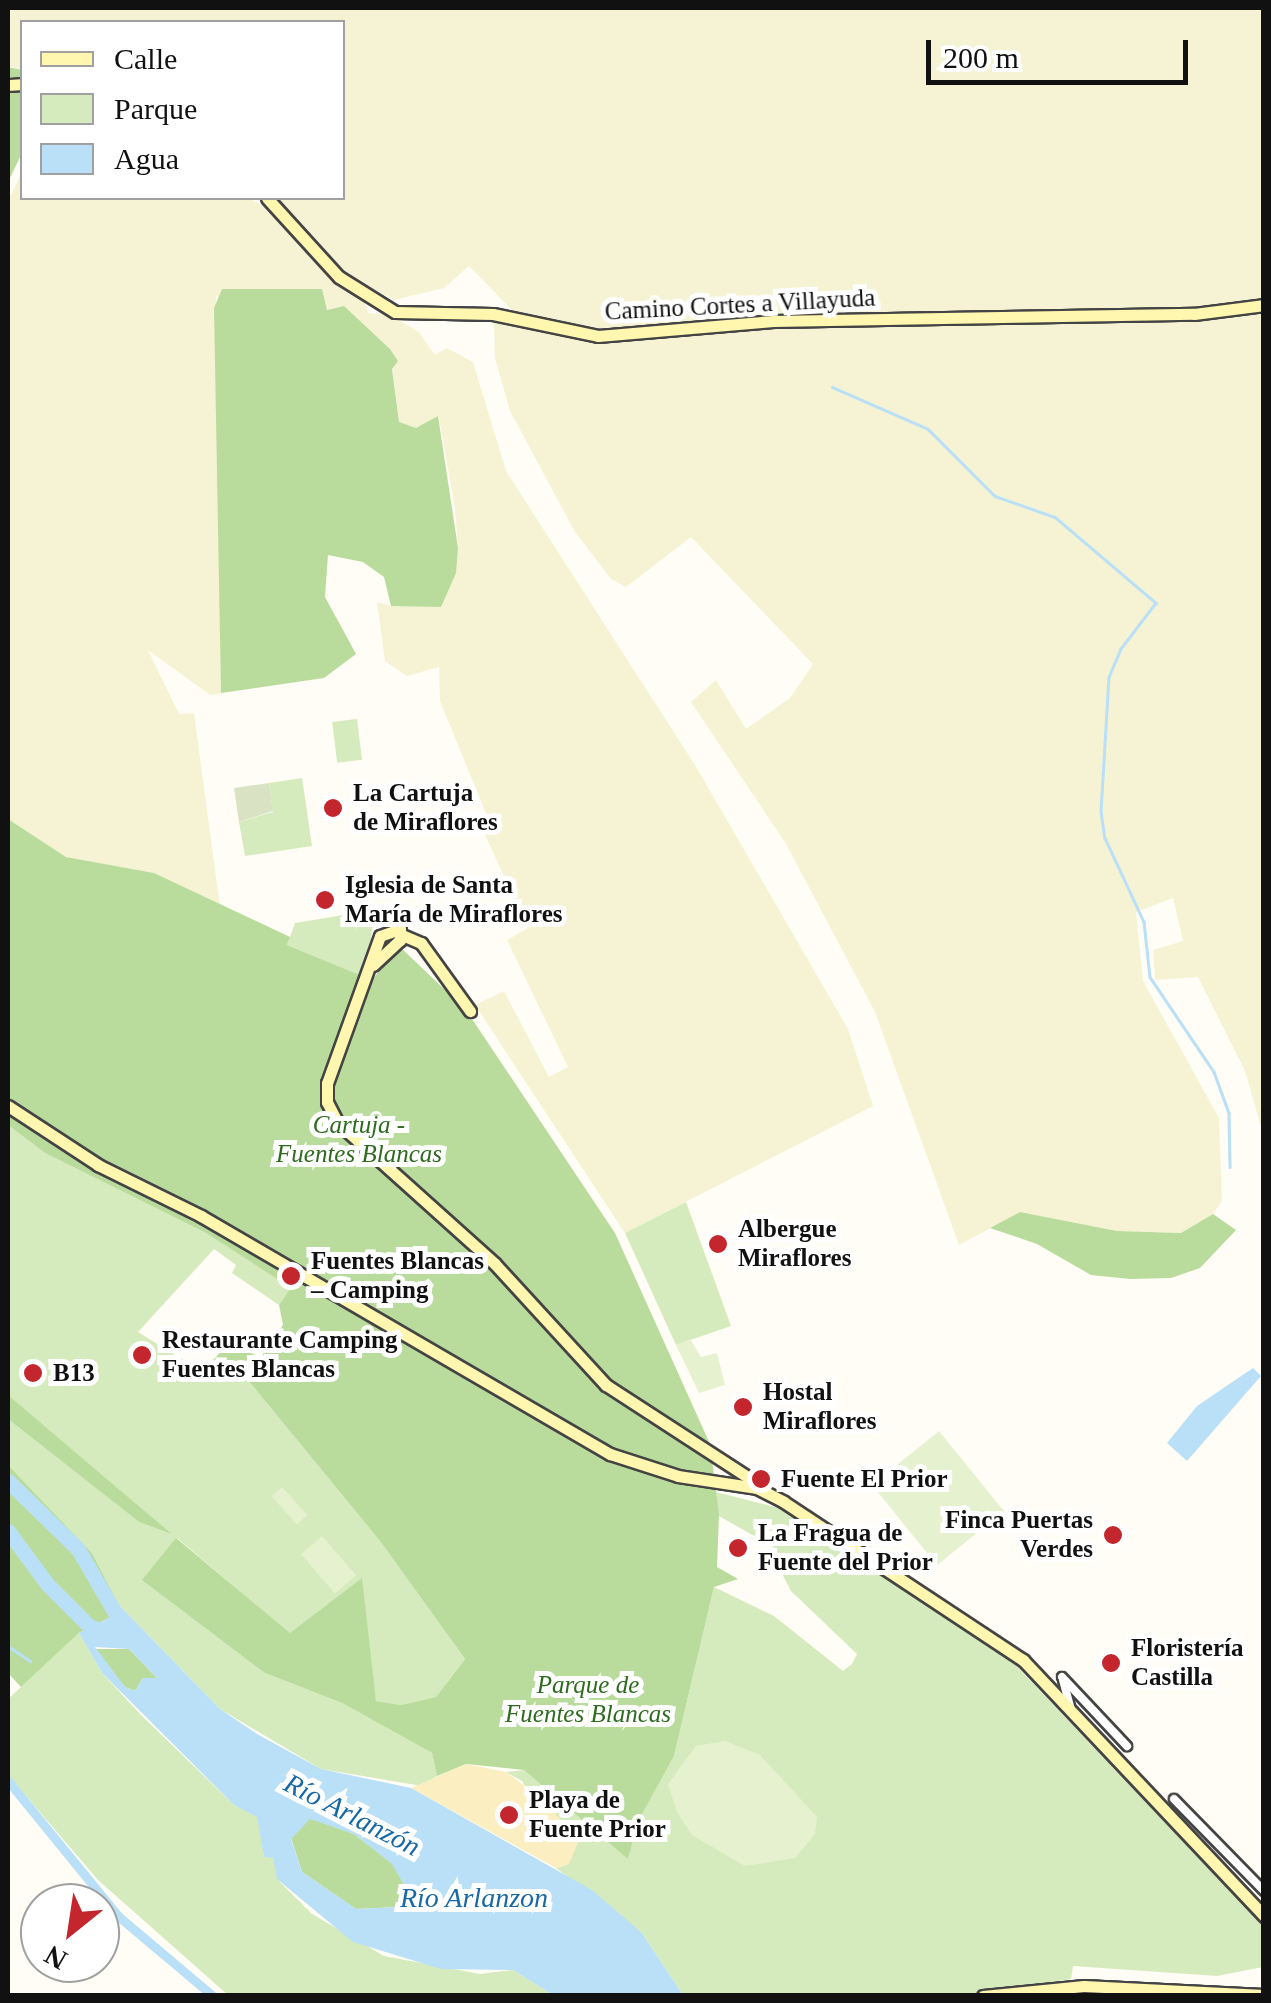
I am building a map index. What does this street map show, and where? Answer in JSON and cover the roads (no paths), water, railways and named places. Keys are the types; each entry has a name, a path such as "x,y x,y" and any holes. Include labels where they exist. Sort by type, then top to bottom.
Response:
{"street":[{"name":"Camino Cortes a Villayuda","path":"268,200 339,277 395,312 492,314 598,336 773,321 1212,314 1264,305"},
{"path":"470,1011 421,943 402,935 373,965 327,1082 327,1102 337,1122 495,1264 606,1384 1024,1660 1264,1916"},
{"path":"8,1106 98,1166 201,1216 610,1454 770,1494"},
{"path":"718,1457 725,1482"},
{"path":"725,1482 731,1466"},
{"path":"1071,1709 1062,1676 1127,1746"},
{"path":"1174,1800 1264,1891"},
{"path":"984,1996 1084,1986 1264,1995"}],"water":[{"path":"1253,1368 1261,1376 1187,1461 1167,1443 1197,1406"},
{"name":"Río Arlanzon","path":"119,1605 220,1709 257,1734 321,1769 411,1788 592,1890 642,1933 683,1995 553,1995 513,1970 441,1969 353,1942 277,1879 273,1858 264,1857 257,1817 234,1805 102,1673 79,1633 115,1615","holes":["95,1647 129,1649 157,1678 143,1678 135,1691 125,1687","310,1819 354,1834 392,1864 406,1888 399,1907 356,1909 302,1872 291,1839"]}],"waterway":[{"path":"832,387 928,429 995,496 1055,517 1156,603 1121,649 1109,677 1101,811 1105,838 1144,922 1150,977 1214,1072 1229,1113 1230,1167"},
{"name":"Río Arlanzón","path":"8,1481 78,1549 125,1630"},
{"name":"Río Arlanzón","path":"8,1531 48,1585 89,1626 108,1633"},
{"path":"8,1646 30,1661"},
{"path":"8,1781 118,1916 213,1996"}],"place":[{"name":"La Cartuja de Miraflores","path":"333,808"},
{"name":"Iglesia de Santa María de Miraflores","path":"325,900"},
{"name":"Albergue Miraflores","path":"718,1244"},
{"name":"Fuentes Blancas – Camping","path":"291,1276"},
{"name":"Restaurante Camping Fuentes Blancas","path":"142,1355"},
{"name":"B13","path":"33,1373"},
{"name":"Hostal Miraflores","path":"743,1407"},
{"name":"Fuente El Prior","path":"761,1479"},
{"name":"Finca Puertas Verdes","path":"1113,1535"},
{"name":"La Fragua de Fuente del Prior","path":"738,1548"},
{"name":"Floristería Castilla","path":"1111,1663"},
{"name":"Playa de Fuente Prior","path":"509,1815"}],"park label":[{"name":"Cartuja - Fuentes Blancas","path":"359,1140"},
{"name":"Parque de Fuentes Blancas","path":"588,1700"}]}
